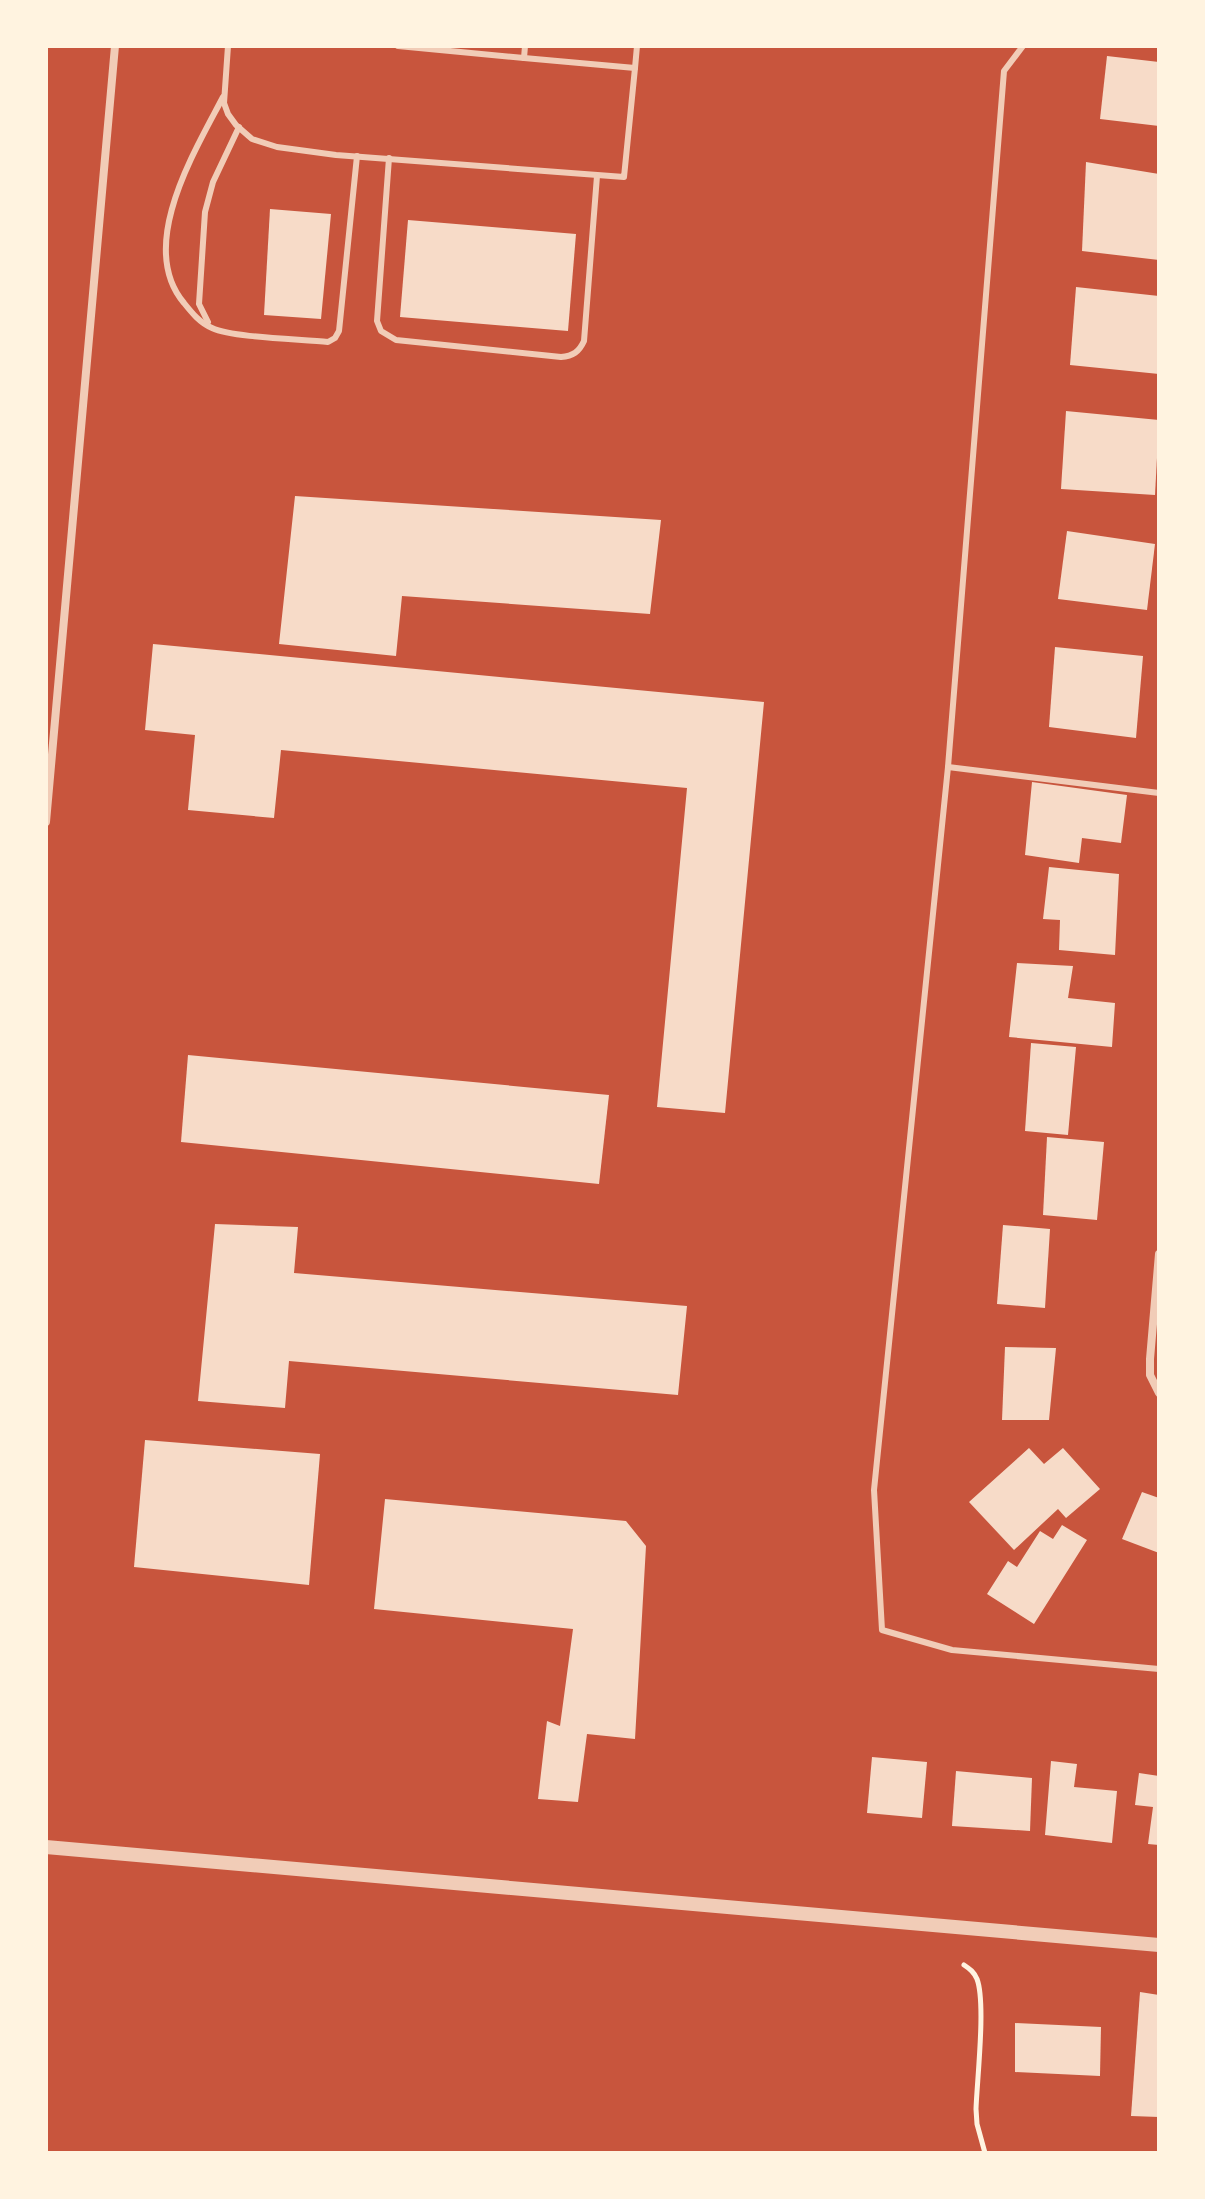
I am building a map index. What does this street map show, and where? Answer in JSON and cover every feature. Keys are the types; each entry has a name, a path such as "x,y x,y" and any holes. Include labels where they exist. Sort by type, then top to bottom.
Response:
{"street":[{"path":"46,822 115,46"},
{"path":"1159,1254 1150,1359 1150,1375 1159,1393"},
{"path":"46,1847 1159,1945"}],"lane":[{"path":"228,46 224,103 228,114 252,139 277,147 357,156 624,177 637,46"},
{"path":"398,46 635,68"},
{"path":"524,58 525,46"},
{"path":"1023,46 1004,71 948,767 874,1490 882,1630 952,1650 1159,1669"},
{"path":"225,94 175,197 167,258 171,281 179,297 197,318 211,328 328,342 335,338 339,331 357,156"},
{"path":"211,328 199,304 205,212 213,182 239,127"},
{"path":"389,158 377,321 381,331 396,340 561,357 572,356 581,349 584,341 597,176"},
{"path":"948,767 1159,793"}],"path":[{"path":"964,1965 972,1970 979,1986 981,2006 976,2109 985,2153"}],"building":[{"path":"1107,56 1159,62 1159,126 1100,119"},
{"path":"1086,162 1159,174 1159,260 1082,251"},
{"path":"270,209 331,214 321,319 264,315"},
{"path":"408,220 576,234 568,331 400,317"},
{"path":"1076,287 1159,296 1159,374 1070,365"},
{"path":"1066,411 1159,420 1155,495 1061,489"},
{"path":"295,496 661,520 650,614 402,596 396,656 279,644"},
{"path":"1067,531 1155,544 1147,610 1058,599"},
{"path":"153,644 764,702 725,1113 657,1107 687,788 281,750 274,818 188,810 195,735 145,730"},
{"path":"1055,647 1143,656 1136,738 1049,727"},
{"path":"1032,782 1127,795 1121,843 1082,838 1079,863 1025,855"},
{"path":"1049,867 1119,874 1115,955 1059,950 1060,920 1043,919"},
{"path":"1017,963 1073,966 1068,998 1115,1003 1112,1047 1009,1037"},
{"path":"1031,1043 1076,1047 1068,1135 1025,1131"},
{"path":"188,1055 609,1095 599,1184 181,1142"},
{"path":"1047,1137 1104,1142 1097,1220 1043,1215"},
{"path":"215,1224 298,1227 294,1273 687,1306 678,1395 289,1361 285,1408 198,1401"},
{"path":"1003,1225 1050,1229 1045,1308 997,1304"},
{"path":"1005,1347 1056,1348 1049,1420 1002,1420"},
{"path":"145,1440 320,1454 309,1585 134,1567"},
{"path":"1029,1448 1044,1464 1063,1448 1100,1489 1066,1518 1058,1509 1014,1550 969,1502"},
{"path":"1142,1492 1159,1498 1159,1553 1122,1539"},
{"path":"385,1499 626,1521 646,1546 635,1739 587,1734 578,1802 538,1799 547,1721 560,1726 573,1629 374,1609"},
{"path":"1062,1525 1087,1540 1034,1624 987,1594 1008,1561 1017,1567 1040,1531 1053,1539"},
{"path":"872,1757 927,1762 922,1818 867,1813"},
{"path":"1051,1761 1077,1764 1074,1787 1117,1791 1112,1843 1045,1835"},
{"path":"956,1771 1032,1778 1030,1831 952,1826"},
{"path":"1139,1773 1159,1776 1159,1845 1148,1844 1153,1807 1135,1805"},
{"path":"1140,1992 1159,1995 1159,2117 1131,2116"},
{"path":"1015,2023 1101,2027 1100,2076 1015,2072"}]}
